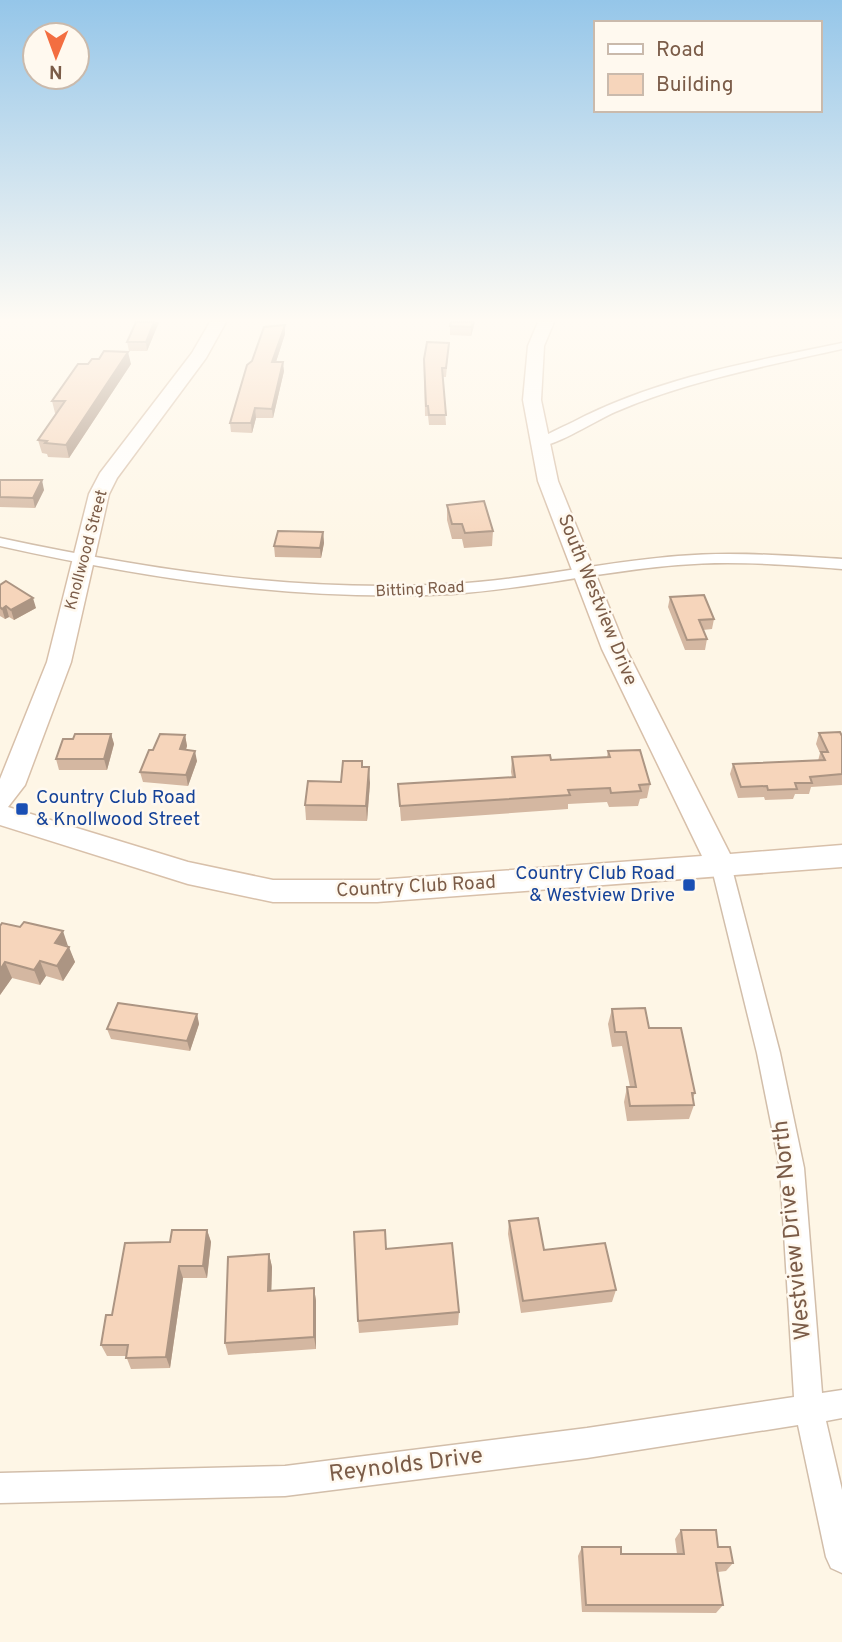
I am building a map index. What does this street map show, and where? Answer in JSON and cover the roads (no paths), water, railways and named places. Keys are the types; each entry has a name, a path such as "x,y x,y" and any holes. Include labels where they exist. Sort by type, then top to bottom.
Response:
{"main road":[{"name":"Knollwood Street","path":"0,800 11,785 59,662 99,494 107,477 166,399"},
{"name":"South Westview Drive","path":"532,399 548,481 614,649 721,865"},
{"name":"Country Club Road","path":"0,815 188,873 273,891 377,891 842,856"}],"street":[{"path":"542,443 590,418 636,399"},
{"name":"Bitting Road","path":"0,542 83,561 277,588 375,592 455,589 626,566 711,558 842,564"},
{"name":"Westview Drive North","path":"721,865 774,1067 792,1168 809,1409 842,1557"},
{"name":"Reynolds Drive","path":"0,1488 285,1481 587,1443 842,1404"}],"place":[{"name":"Country Club Road & Knollwood Street","path":"22,809"},
{"name":"Country Club Road & Westview Drive","path":"689,885"}]}
